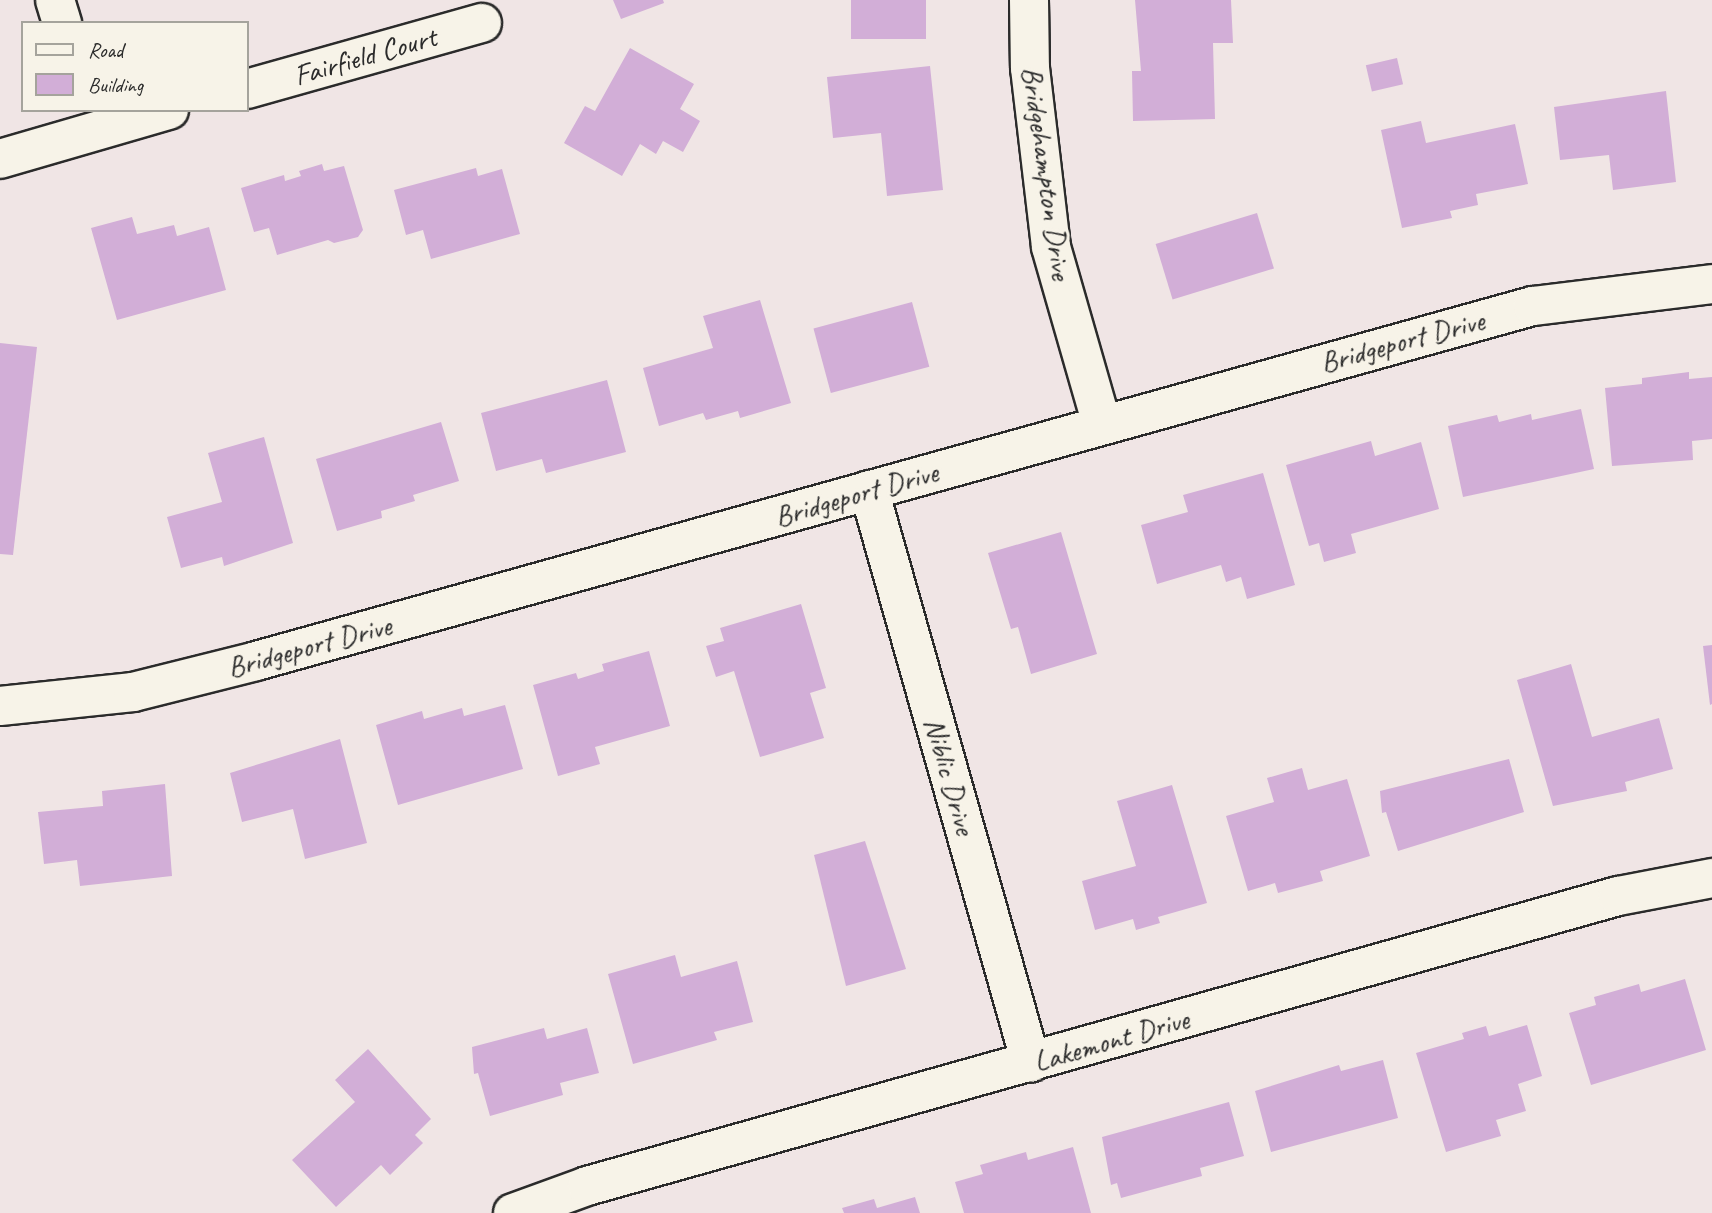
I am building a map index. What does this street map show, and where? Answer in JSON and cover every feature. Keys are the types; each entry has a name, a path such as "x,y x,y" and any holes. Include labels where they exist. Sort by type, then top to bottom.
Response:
{"street":[{"path":"55,0 61,21"},
{"name":"Bridgehampton Drive","path":"1029,0 1031,80 1051,247 1102,425"},
{"name":"Fairfield Court","path":"248,89 482,23"},
{"path":"0,159 90,121 155,112"},
{"name":"Bridgeport Drive","path":"0,706 133,692 256,661 1533,306 1712,284"},
{"name":"Niblic Drive","path":"869,490 1031,1063"},
{"name":"Lakemont Drive","path":"513,1213 600,1182 1619,896 1712,878"}],"building":[{"path":"613,0 663,0 664,3 621,19"},
{"path":"851,0 926,0 926,39 851,39"},
{"path":"1135,0 1231,0 1233,43 1213,43 1215,119 1133,121 1132,71 1141,71"},
{"path":"630,48 694,84 680,109 700,121 683,152 663,141 656,154 640,144 622,176 564,143 585,106 595,111"},
{"path":"1397,58 1403,84 1372,92 1366,65"},
{"path":"930,66 943,190 887,196 881,133 833,138 827,77"},
{"path":"1666,91 1676,182 1613,190 1609,155 1560,160 1554,107"},
{"path":"1421,121 1426,143 1515,124 1528,184 1476,194 1478,205 1450,211 1452,218 1402,228 1381,130"},
{"path":"322,164 324,171 344,166 363,230 358,237 334,243 328,240 277,255 269,228 254,232 241,188 284,175 285,181 301,176 299,171"},
{"path":"476,168 478,176 502,169 520,234 431,259 423,230 406,235 394,190"},
{"path":"1257,213 1274,268 1173,299 1156,244"},
{"path":"132,217 137,234 174,225 177,236 209,227 226,290 117,320 91,228"},
{"path":"760,300 791,403 740,418 738,411 706,420 703,413 659,426 643,368 713,348 703,316"},
{"path":"912,302 929,367 831,393 813,328"},
{"path":"0,343 37,347 13,555 0,554"},
{"path":"1689,372 1689,379 1712,377 1712,439 1692,441 1693,460 1612,466 1605,388 1642,384 1642,378"},
{"path":"607,380 626,452 546,473 542,459 496,471 481,413"},
{"path":"1581,409 1594,469 1463,497 1448,426 1497,415 1499,422 1531,414 1532,420"},
{"path":"441,422 459,481 413,495 415,501 381,511 382,518 337,531 316,459"},
{"path":"264,437 293,543 224,566 222,557 181,568 167,517 222,502 208,453"},
{"path":"1371,441 1375,456 1421,442 1439,509 1351,534 1356,553 1324,562 1319,543 1309,546 1286,465"},
{"path":"1263,473 1295,585 1247,599 1241,577 1226,582 1221,565 1157,584 1141,525 1188,512 1183,495"},
{"path":"1061,532 1097,654 1031,674 1018,627 1011,629 988,553"},
{"path":"801,604 826,688 810,693 824,738 760,757 734,671 716,677 706,646 724,641 720,628"},
{"path":"1712,645 1712,704 1710,705 1703,646"},
{"path":"649,651 670,726 595,747 600,764 558,776 533,685 576,673 578,679 604,671 602,664"},
{"path":"1571,664 1592,737 1659,718 1673,769 1625,782 1627,791 1553,806 1517,680"},
{"path":"505,705 523,769 398,805 376,725 422,711 424,719 462,708 464,716"},
{"path":"340,739 367,843 305,859 293,809 242,822 230,773"},
{"path":"1509,759 1524,812 1398,851 1386,812 1382,813 1380,791"},
{"path":"1302,768 1308,790 1347,779 1370,856 1320,871 1323,881 1278,893 1275,883 1248,891 1226,816 1274,802 1267,778"},
{"path":"165,784 172,876 80,886 77,860 44,864 38,812 103,806 102,791"},
{"path":"1172,785 1207,903 1158,917 1160,923 1136,930 1133,919 1095,930 1082,881 1136,866 1117,801"},
{"path":"865,841 906,969 846,986 814,855"},
{"path":"675,955 681,977 737,961 753,1022 714,1032 717,1040 633,1064 608,974"},
{"path":"1685,979 1706,1050 1591,1085 1569,1013 1596,1005 1594,997 1639,984 1641,992"},
{"path":"1527,1025 1542,1076 1518,1084 1526,1111 1496,1120 1501,1136 1446,1152 1416,1053 1464,1039 1462,1033 1486,1026 1489,1036"},
{"path":"544,1028 547,1039 587,1028 599,1073 560,1083 563,1095 490,1116 478,1073 474,1074 472,1047"},
{"path":"368,1049 431,1119 415,1135 423,1143 390,1175 381,1165 336,1207 292,1160 355,1102 335,1080"},
{"path":"1383,1060 1398,1118 1271,1152 1255,1091 1339,1065 1341,1071"},
{"path":"1229,1102 1244,1156 1200,1168 1202,1176 1121,1198 1117,1183 1111,1185 1102,1137"},
{"path":"1073,1147 1091,1213 964,1213 955,1182 983,1174 980,1165 1026,1152 1028,1160"},
{"path":"915,1197 920,1213 844,1213 842,1208 874,1199 877,1208"}]}
